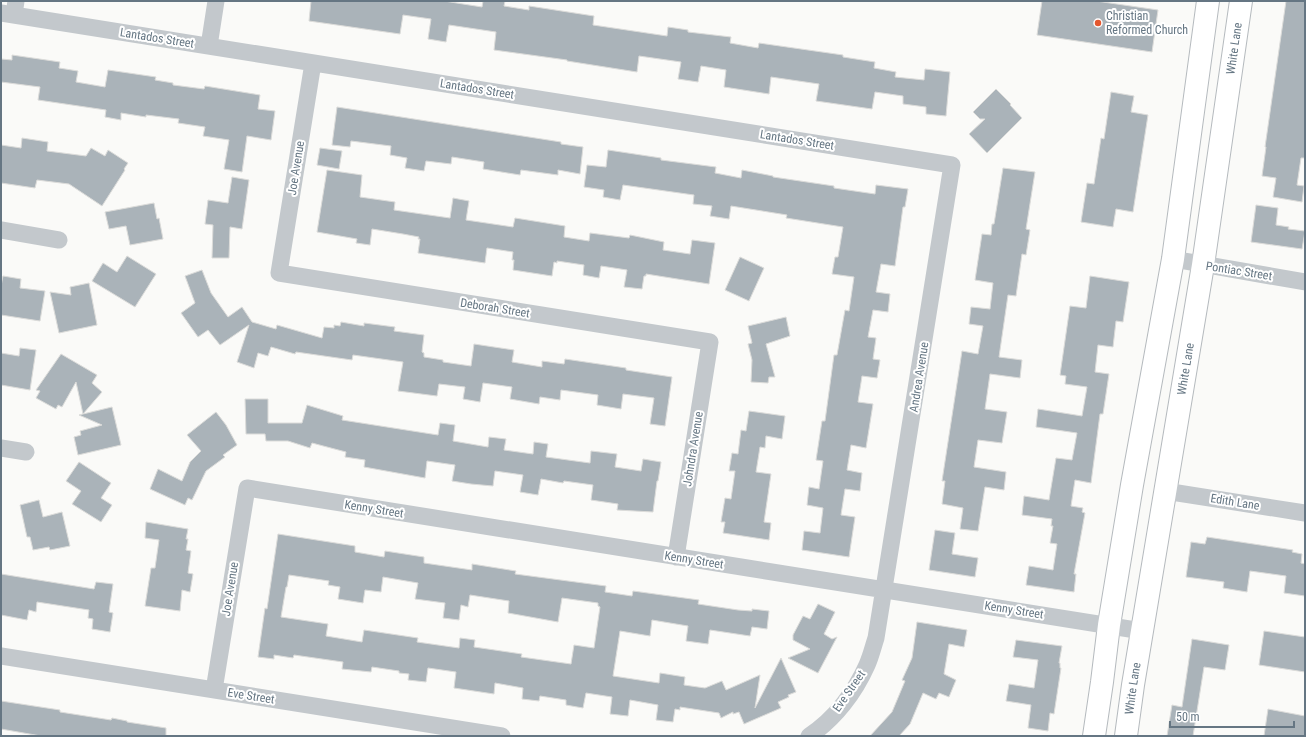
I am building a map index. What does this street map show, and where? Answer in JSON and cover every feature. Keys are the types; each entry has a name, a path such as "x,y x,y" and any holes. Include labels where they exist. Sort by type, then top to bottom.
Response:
{"main road":[{"path":"1094,736 1109,625 1172,259 1208,1"},
{"name":"White Lane","path":"1126,736 1165,490 1203,265 1241,1"}],"street":[{"path":"208,46 216,1"},
{"name":"Lantados Street","path":"10,10 208,46 952,165"},
{"name":"Joe Avenue","path":"280,273 313,63"},
{"name":"Andrea Avenue","path":"885,590 952,165"},
{"path":"1,230 59,240"},
{"name":"Pontiac Street","path":"1172,259 1305,282"},
{"name":"Deborah Street","path":"280,273 710,342"},
{"name":"Johndra Avenue","path":"676,557 710,342"},
{"path":"1,448 26,452"},
{"name":"Joe Avenue","path":"214,690 246,488"},
{"name":"Kenny Street","path":"246,488 1142,631"},
{"name":"Edith Lane","path":"1165,490 1305,513"},
{"name":"Eve Street","path":"809,736 823,725 842,706 857,685 868,663 876,638 885,590"},
{"name":"Eve Street","path":"1,656 502,736"}],"building":[{"path":"311,1 444,1 482,7 483,1 505,1 504,6 529,10 529,6 594,16 593,25 667,36 668,27 688,30 688,32 731,37 730,43 758,48 759,43 843,55 843,57 875,62 874,68 896,72 895,77 924,80 925,69 950,72 946,116 926,114 926,107 903,104 903,96 875,92 872,109 816,101 819,84 771,77 769,94 724,87 726,70 701,66 698,82 678,79 681,62 639,56 637,72 567,60 494,50 496,32 449,25 446,42 428,39 431,19 403,15 400,34 309,21"},
{"name":"Christian Reformed Church","path":"1042,1 1096,1 1158,10 1152,52 1037,35"},
{"path":"1286,1 1305,1 1305,158 1301,158 1297,185 1304,186 1302,202 1273,197 1276,178 1262,176"},
{"path":"12,55 60,62 59,68 78,71 76,82 105,87 108,70 156,77 155,80 173,83 173,85 204,89 205,86 260,95 258,109 275,111 271,140 247,136 242,172 224,169 229,140 203,136 205,127 178,123 179,119 146,115 146,117 121,113 121,120 105,117 106,110 38,100 40,87 1,82 1,59 12,60"},
{"path":"996,89 1022,118 987,153 969,134 985,119 980,119 973,112"},
{"path":"1111,92 1134,96 1131,112 1148,115 1133,212 1116,209 1113,227 1081,222 1087,183 1094,184 1101,138 1104,139"},
{"path":"337,107 561,142 561,144 583,147 580,174 558,170 558,175 521,170 520,175 483,169 484,162 452,157 451,164 426,161 424,171 405,168 407,158 390,155 391,146 351,141 350,147 332,145"},
{"path":"22,138 48,142 47,151 86,156 91,148 105,156 108,150 128,163 102,206 69,184 37,180 35,188 1,183 1,145 21,148"},
{"path":"320,148 342,151 339,169 317,165"},
{"path":"608,150 661,158 661,160 716,167 715,173 741,178 742,170 773,177 875,194 876,185 908,189 905,207 903,207 895,266 881,264 876,292 890,294 888,312 873,310 868,337 876,338 873,359 880,360 877,378 862,376 858,402 873,404 866,448 851,445 847,470 862,473 860,491 845,489 841,515 855,517 849,557 802,550 804,531 820,533 823,508 807,505 809,487 819,489 823,461 816,460 822,421 825,421 834,355 837,355 845,310 849,311 854,277 832,274 835,257 838,257 843,227 786,218 787,215 731,206 729,219 710,216 712,206 693,204 694,195 623,185 620,200 603,197 604,190 584,187 587,165 606,167"},
{"path":"1003,168 1035,172 1026,229 1030,230 1026,255 1022,254 1016,296 1008,295 999,357 1022,360 1020,378 990,374 985,409 1007,412 1002,443 978,440 974,467 1006,472 1004,490 985,487 978,531 960,529 963,508 942,504 945,481 942,481 962,351 978,354 983,326 969,324 971,307 990,309 993,283 975,280 982,234 991,235 992,224 994,224"},
{"path":"327,170 362,175 360,197 395,202 394,210 450,218 453,198 469,201 466,220 513,227 515,218 565,226 564,237 589,241 590,233 629,238 630,235 664,242 663,250 690,254 692,240 715,243 709,284 646,274 646,276 644,276 642,289 624,287 627,270 601,266 599,278 583,275 584,265 557,261 557,263 554,262 552,276 513,270 513,252 487,248 485,263 418,253 419,237 403,234 372,229 370,245 356,243 357,239 317,232"},
{"path":"232,177 249,180 242,229 230,227 229,258 212,258 213,225 205,224 208,200 228,203"},
{"path":"154,203 157,219 159,218 163,239 130,245 126,226 109,229 105,212"},
{"path":"1256,205 1278,208 1276,225 1289,227 1288,229 1305,231 1302,249 1251,242"},
{"path":"127,256 156,274 135,307 92,281 103,263 117,272"},
{"path":"740,257 764,268 749,301 725,290"},
{"path":"202,270 211,293 228,317 242,307 252,322 276,329 277,325 322,338 324,327 334,328 334,325 340,326 341,322 364,326 364,323 395,327 394,331 424,335 422,352 424,353 424,357 443,360 443,362 471,366 474,344 514,350 512,362 542,367 542,361 564,364 565,359 626,368 626,370 672,377 665,426 650,424 654,398 623,394 621,409 597,405 598,395 561,390 560,400 540,397 539,404 510,399 512,387 483,383 480,402 463,399 465,387 439,384 437,396 398,391 403,362 353,355 352,360 296,352 295,354 271,347 268,356 258,353 254,368 237,362 249,325 220,345 208,330 198,337 181,313 195,303 185,276"},
{"path":"3,276 21,279 20,288 45,291 40,321 1,315 1,286"},
{"path":"1090,276 1129,282 1123,322 1116,321 1113,347 1098,345 1095,372 1109,374 1103,414 1100,414 1091,483 1075,480 1071,506 1083,508 1082,512 1085,513 1074,574 1076,574 1074,592 1026,585 1029,566 1053,570 1057,544 1050,543 1053,526 1051,526 1052,519 1022,515 1024,496 1049,500 1056,458 1072,460 1077,433 1036,427 1038,409 1082,416 1087,387 1065,384 1066,376 1060,375 1070,306 1086,308"},
{"path":"89,283 97,325 59,333 50,292 71,295 70,287"},
{"path":"786,317 790,336 766,344 775,377 769,377 768,383 751,382 752,360 748,344 752,343 748,326"},
{"path":"20,348 36,350 30,390 1,385 1,353 19,356"},
{"path":"61,354 97,375 92,383 102,392 83,414 76,382 62,407 58,405 56,409 36,398 40,391 36,390"},
{"path":"245,399 268,399 268,423 302,423 307,405 343,416 342,420 438,435 440,423 455,425 453,441 488,447 489,437 506,439 504,450 533,454 534,442 548,444 546,457 590,463 591,451 617,454 615,467 641,471 643,459 661,462 653,512 617,510 618,504 591,500 593,485 564,481 563,483 541,479 538,495 520,492 523,475 495,471 493,486 471,484 452,481 455,465 427,461 425,478 364,467 365,460 345,457 346,452 312,443 310,448 288,441 266,441 265,434 246,434"},
{"path":"112,407 121,445 78,455 74,437 81,435 80,431 102,425 79,415"},
{"path":"749,411 785,416 782,439 766,436 765,448 760,447 756,472 771,474 764,522 771,523 769,540 723,533 725,522 721,522 725,498 731,499 735,471 729,471 732,453 738,454 741,430 746,431"},
{"path":"216,412 226,425 237,445 223,455 225,457 206,471 192,500 188,498 185,505 150,489 158,469 182,481 190,462 201,451 187,435"},
{"path":"79,462 111,483 101,498 112,505 101,522 72,504 81,491 66,481"},
{"path":"39,500 43,517 62,512 70,546 50,550 49,547 33,550 30,537 27,537 20,505"},
{"path":"146,522 188,529 186,550 191,551 188,573 193,574 190,592 182,590 180,611 145,606 151,568 155,568 159,540 145,538"},
{"path":"935,530 955,533 952,554 978,558 975,577 929,570"},
{"path":"278,534 355,546 355,552 384,557 385,551 424,557 424,563 472,570 472,564 516,571 515,574 606,586 605,592 632,596 633,591 699,600 698,604 738,610 752,611 752,609 769,611 767,629 752,627 750,636 710,630 708,644 686,641 688,626 652,620 650,636 620,631 613,676 659,683 660,673 685,677 684,685 705,688 722,681 726,690 760,675 755,708 781,658 796,692 788,695 789,697 778,702 781,708 744,724 739,712 733,714 733,712 721,718 719,713 680,707 680,710 675,709 673,722 656,720 658,705 630,700 628,716 610,714 612,697 586,693 583,708 566,705 566,700 540,696 539,701 522,699 523,688 495,683 494,694 454,688 456,672 428,668 426,682 408,680 409,674 399,673 399,671 372,667 371,672 342,669 343,662 294,655 293,658 274,655 274,659 258,657 265,608 267,609","holes":["289,575 329,581 328,585 340,587 338,599 363,603 365,590 381,592 383,577 418,583 415,599 445,603 443,618 459,620 461,605 468,607 470,595 509,601 508,613 558,622 562,598 598,603 598,606 600,607 594,648 574,645 571,664 521,657 522,654 474,647 475,640 460,638 459,648 417,642 418,638 364,630 362,642 326,636 328,624 281,617"]},
{"path":"1207,537 1293,550 1292,552 1302,554 1301,563 1305,564 1305,596 1284,593 1286,576 1250,571 1247,592 1223,588 1224,582 1186,577 1191,542 1205,544"},
{"path":"1,574 94,589 96,582 113,584 109,612 113,613 110,632 92,629 93,619 88,618 89,610 37,602 36,612 29,610 27,620 1,615"},
{"path":"818,604 835,612 824,634 832,639 837,637 818,673 788,658 810,649 793,640 793,635 803,616 810,619"},
{"path":"917,622 967,630 964,647 949,644 944,674 956,680 949,697 939,693 936,699 923,693 910,724 899,736 870,736 892,712 905,681 902,680 912,658"},
{"path":"1264,631 1305,637 1305,672 1259,665"},
{"path":"1192,639 1229,645 1225,670 1204,667 1193,736 1167,736 1172,705 1182,707"},
{"path":"1016,640 1062,646 1059,663 1061,668 1054,714 1050,713 1048,731 1028,728 1031,705 1006,701 1009,684 1034,688 1038,660 1013,657"},
{"path":"1,701 60,710 60,712 111,720 112,718 127,722 166,728 166,736 41,736 1,729"},
{"path":"1268,709 1305,716 1305,736 1264,736"}],"place":[{"name":"Christian Reformed Church","path":"1098,23"}]}
